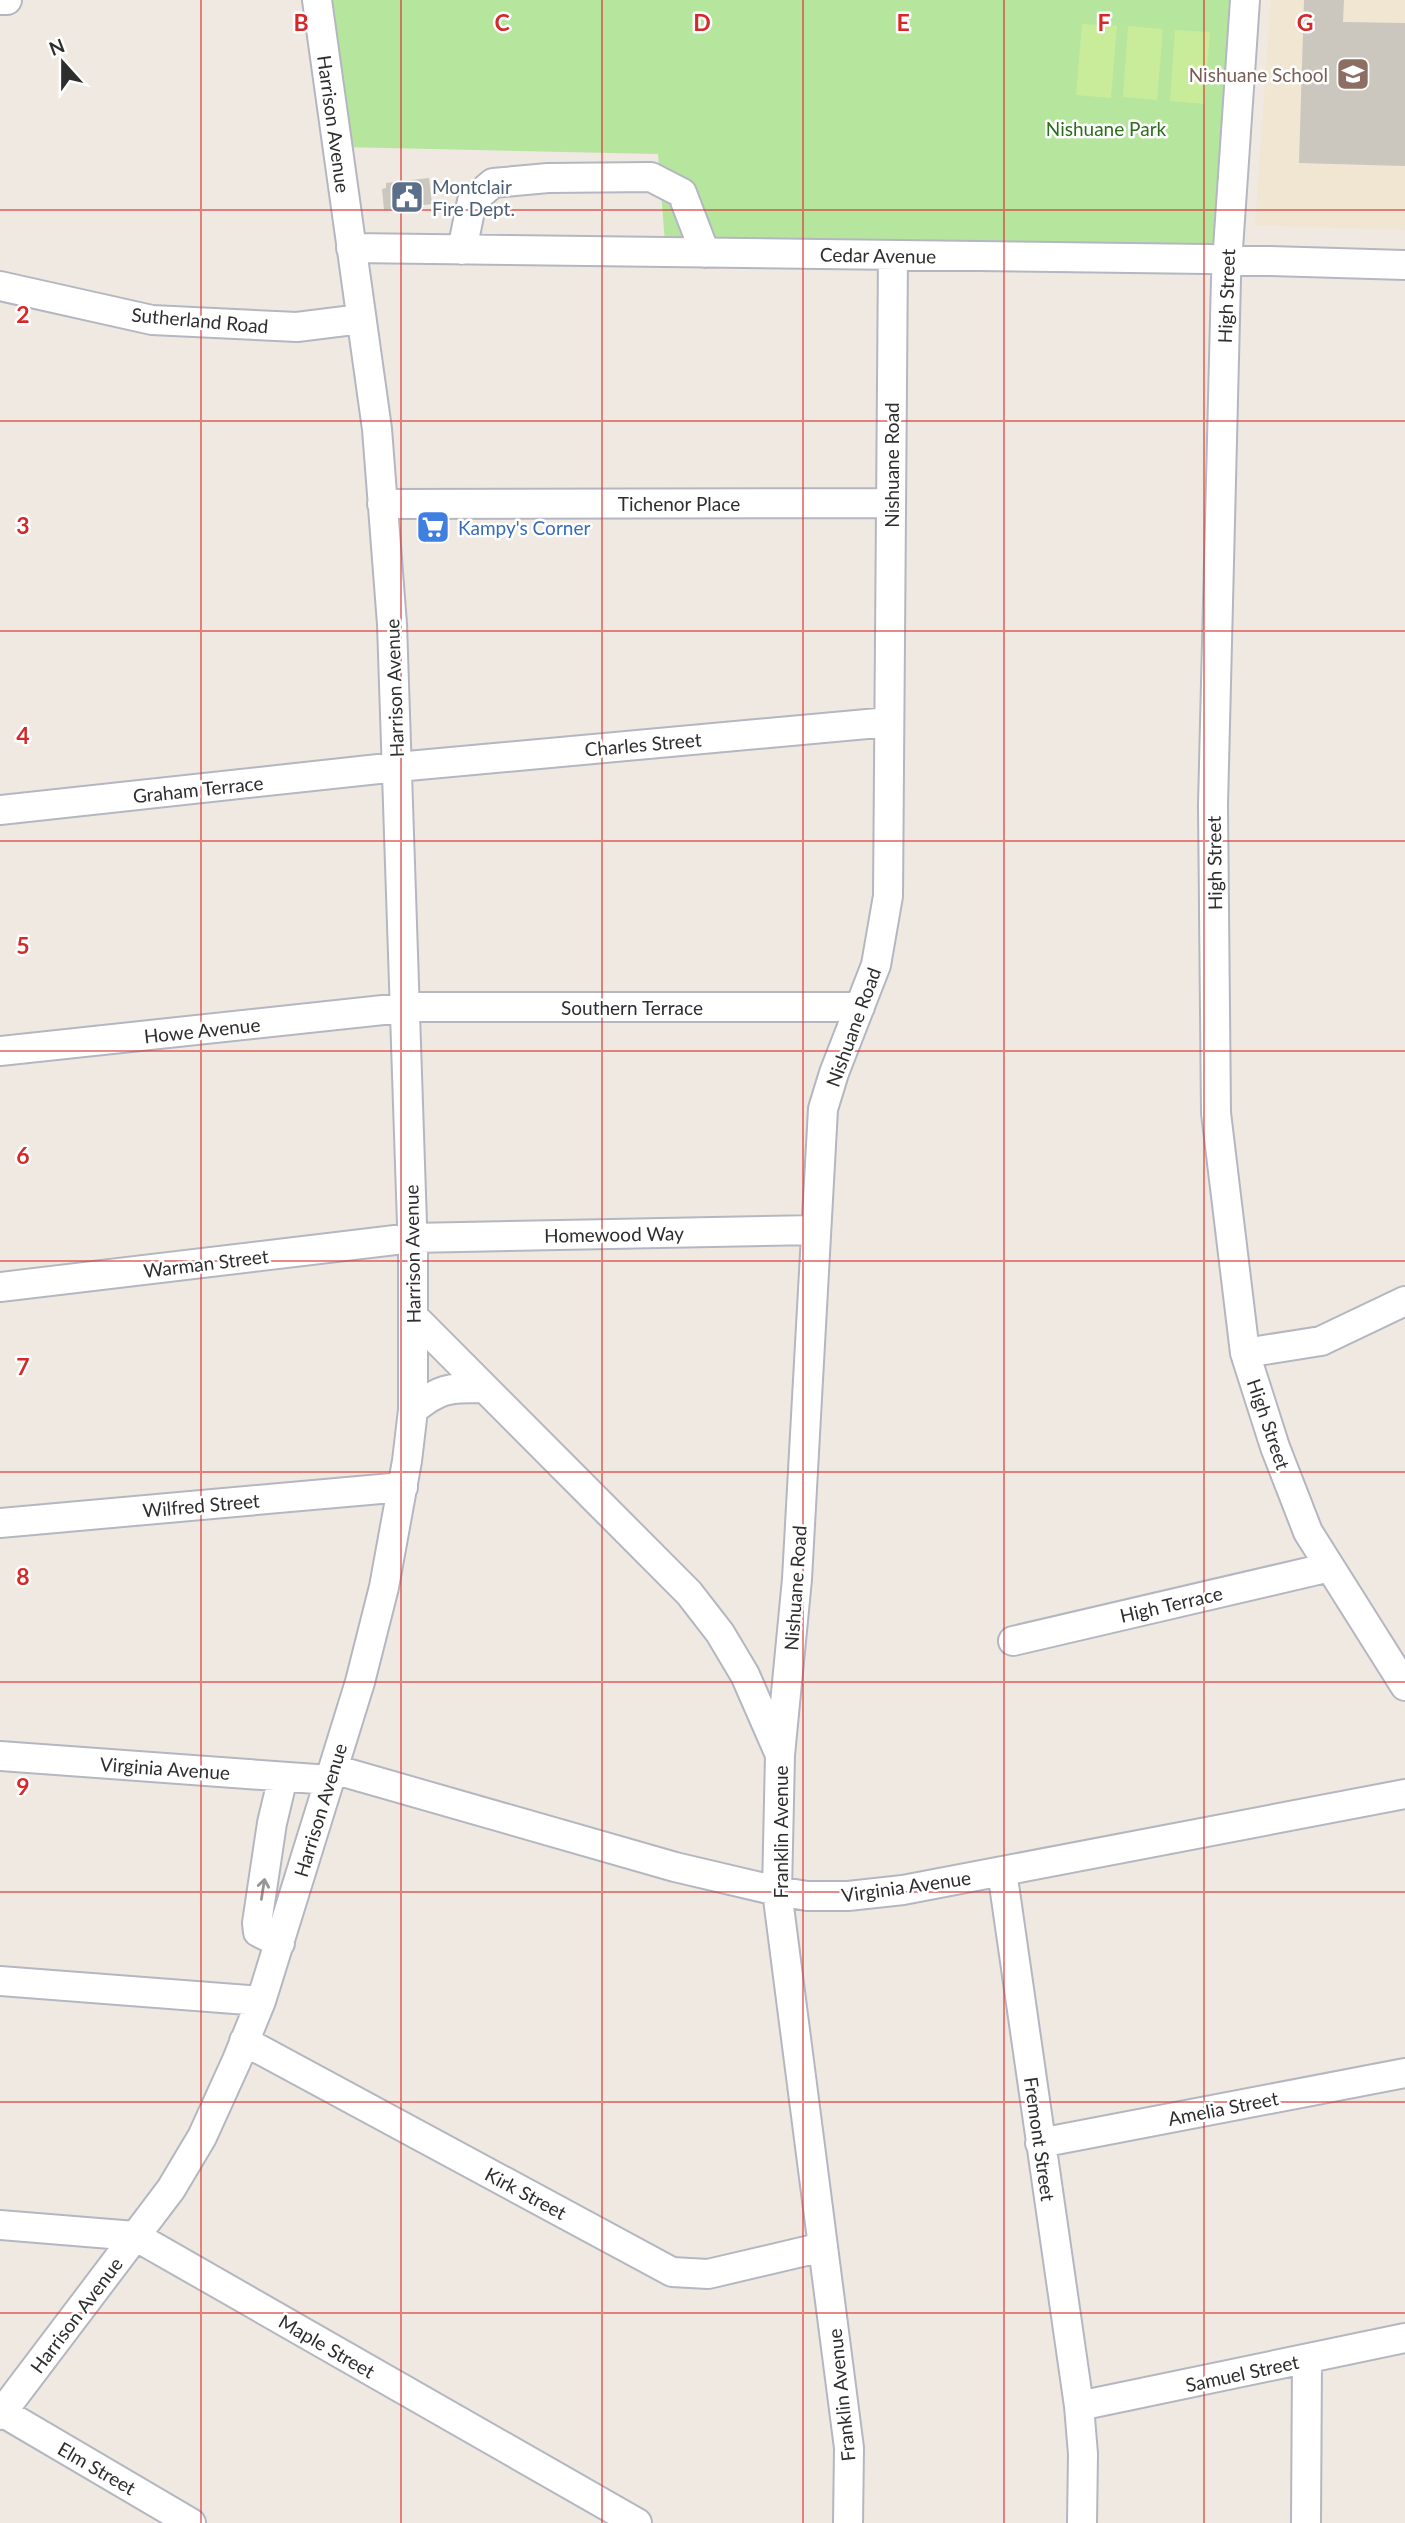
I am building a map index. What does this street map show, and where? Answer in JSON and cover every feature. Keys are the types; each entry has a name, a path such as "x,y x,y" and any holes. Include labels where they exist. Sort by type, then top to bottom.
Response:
{"street":[{"path":"0,1 7,0"},
{"name":"Harrison Avenue","path":"1,2414 171,2189 202,2137 261,2001 360,1682 384,1587 413,1410 412,1238 392,624 377,429 317,0"},
{"name":"High Street","path":"1245,0 1227,260 1213,792 1216,1114 1245,1353 1275,1447 1308,1532 1405,1686"},
{"path":"462,250 472,201 493,183 548,178 651,177 682,193 705,253"},
{"name":"Cedar Avenue","path":"351,248 1227,260 1405,265"},
{"name":"Nishuane Road","path":"780,1755 797,1578 823,1109 834,1073 876,965 888,895 893,255"},
{"name":"Sutherland Road","path":"0,286 152,320 297,327 361,319"},
{"name":"Tichenor Place","path":"382,503 891,503"},
{"name":"Charles Street","path":"397,766 889,722"},
{"name":"Graham Terrace","path":"0,810 397,766"},
{"name":"Southern Terrace","path":"404,1008 860,1007"},
{"name":"Howe Avenue","path":"0,1051 404,1008"},
{"name":"Homewood Way","path":"412,1238 816,1230"},
{"name":"Warman Street","path":"0,1287 412,1238"},
{"path":"1245,1353 1321,1340 1405,1301"},
{"name":"Franklin Avenue","path":"414,1317 689,1593 720,1633 745,1675 780,1755 777,1891 849,2448 848,2523"},
{"path":"413,1410 433,1394 454,1388 482,1388"},
{"name":"Wilfred Street","path":"0,1523 402,1487"},
{"name":"High Terrace","path":"1013,1641 1330,1567"},
{"name":"Virginia Avenue","path":"0,1756 283,1777 331,1774 674,1867 807,1896 848,1896 903,1890 1405,1794"},
{"path":"280,1943 258,1932 257,1923 272,1823 283,1777"},
{"name":"Fremont Street","path":"1002,1871 1079,2406 1083,2454 1082,2523"},
{"path":"0,1981 261,2001"},
{"name":"Kirk Street","path":"244,2040 672,2272 708,2274 823,2247"},
{"name":"Amelia Street","path":"1040,2143 1405,2073"},
{"name":"Maple Street","path":"0,2225 135,2236 637,2523"},
{"name":"Samuel Street","path":"1079,2406 1405,2338"},
{"path":"1306,2523 1307,2360"},
{"name":"Elm Street","path":"1,2414 191,2523"}],"shaded area":[{"path":"1271,0 1405,0 1405,230 1255,225"}],"green space":[{"name":"Nishuane Park","path":"320,0 1248,0 1227,259 665,243 658,154 342,147"},
{"path":"1082,24 1117,26 1111,98 1076,95"},
{"path":"1128,26 1163,29 1157,100 1123,97"},
{"path":"1175,30 1210,32 1204,104 1170,101"}],"building":[{"name":"Nishuane School","path":"1304,0 1344,0 1343,22 1405,23 1405,166 1299,163"},
{"name":"Montclair Fire Dept.","path":"429,178 432,204 384,210 382,189 386,188 386,183"}],"place":[{"name":"Nishuane School","path":"1353,74"},
{"name":"Montclair Fire Dept.","path":"407,197"},
{"name":"Kampy's Corner","path":"433,527"}]}
